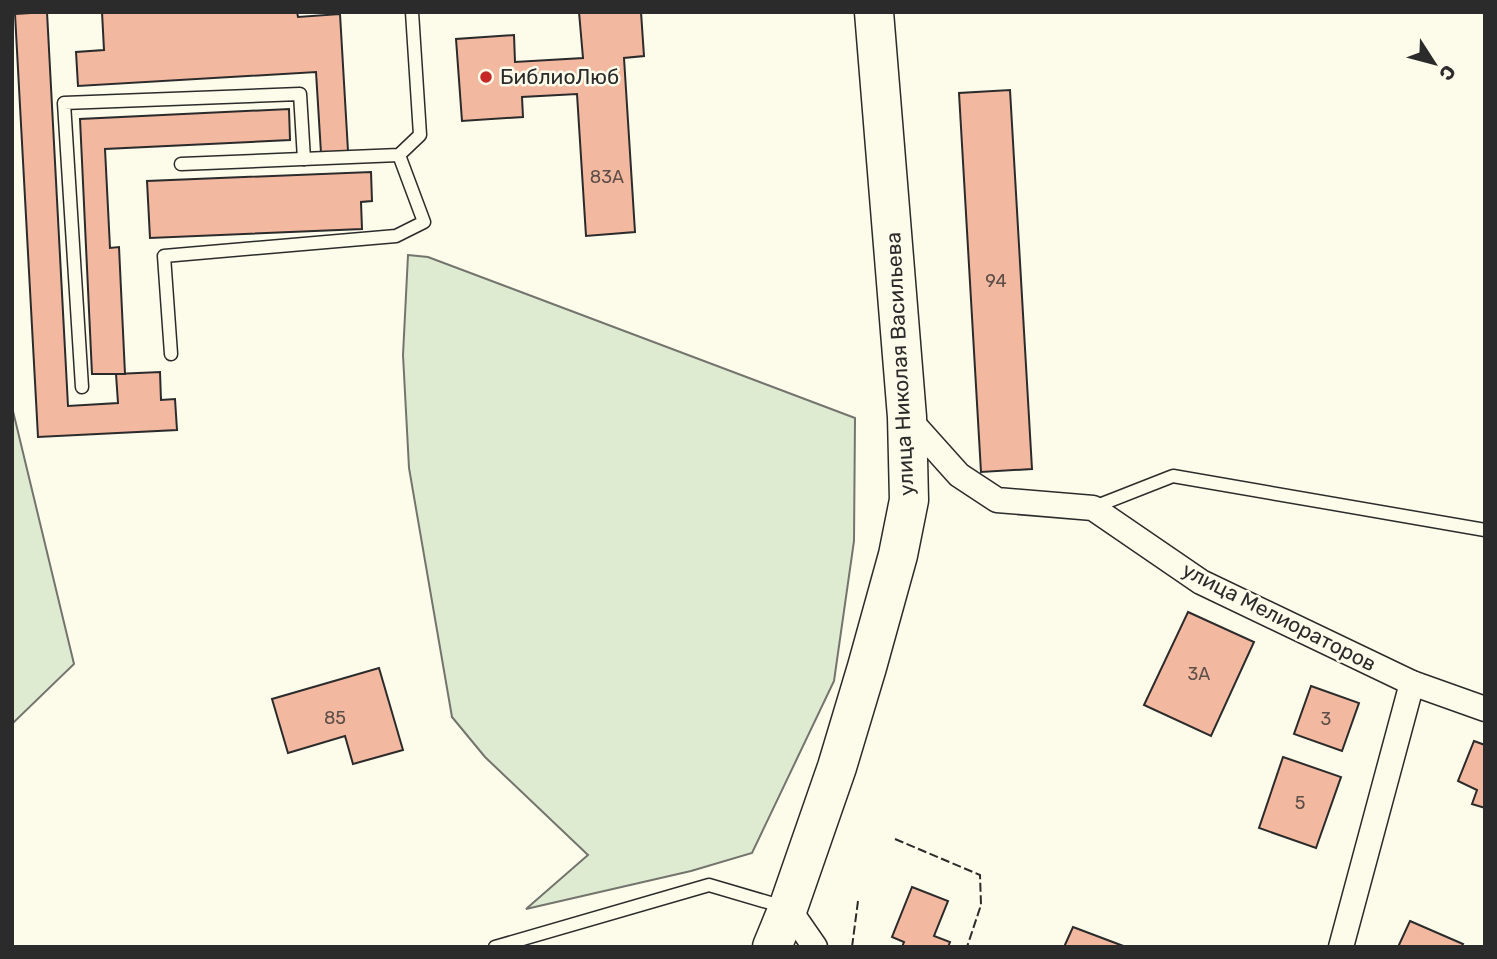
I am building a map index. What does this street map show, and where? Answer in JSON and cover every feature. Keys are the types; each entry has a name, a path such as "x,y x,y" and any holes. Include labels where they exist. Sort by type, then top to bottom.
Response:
{"main road":[{"name":"улица Николая Васильева","path":"772,947 837,767 898,555 909,500 908,417 874,12"}],"street":[{"name":"улица Мелиораторов","path":"908,417 959,475 997,500 1093,508 1201,582 1412,683 1485,709"},
{"path":"1341,947 1412,683"},
{"path":"788,908 815,947"}],"lane":[{"path":"181,164 399,155 420,135 412,12"},
{"path":"82,387 64,103 300,94 304,159"},
{"path":"171,355 164,256 396,236 424,222 399,155"},
{"path":"1093,508 1172,476 1485,530"},
{"path":"495,947 709,885 788,908"}],"green space":[{"path":"408,255 428,257 855,418 854,541 834,681 752,853 691,871 526,909 588,855 485,757 452,717 409,468 403,355"},
{"path":"12,407 74,664 12,724"}],"building":[{"path":"47,12 68,406 118,403 116,374 160,372 161,400 175,399 177,430 38,437 15,14"},
{"path":"102,12 297,12 298,17 340,14 348,151 321,153 316,72 78,86 76,52 104,50"},
{"path":"579,12 641,12 644,56 624,58 635,232 586,236 577,94 522,97 523,117 462,121 456,39 514,35 515,62 583,58"},
{"path":"1010,90 1032,469 981,472 959,93"},
{"path":"289,109 290,140 105,149 110,248 119,247 125,374 92,374 80,119"},
{"path":"371,172 372,201 361,202 362,229 150,238 147,181"},
{"path":"1188,612 1254,642 1211,736 1144,705"},
{"path":"379,668 403,750 353,764 345,736 288,753 272,699"},
{"path":"1311,686 1359,703 1342,751 1294,734"},
{"path":"1474,741 1485,745 1485,808 1472,804 1477,790 1458,781"},
{"path":"1283,757 1341,777 1316,848 1259,828"},
{"path":"912,887 948,901 934,936 950,942 948,947 902,947 904,942 892,937"},
{"path":"1410,921 1463,944 1461,947 1398,947"},
{"path":"1073,927 1126,947 1064,947"}],"fence":[{"path":"895,839 980,875 981,905 967,947"},
{"path":"852,947 858,901"}],"place":[{"name":"БиблиоЛюб","path":"486,77"}]}
